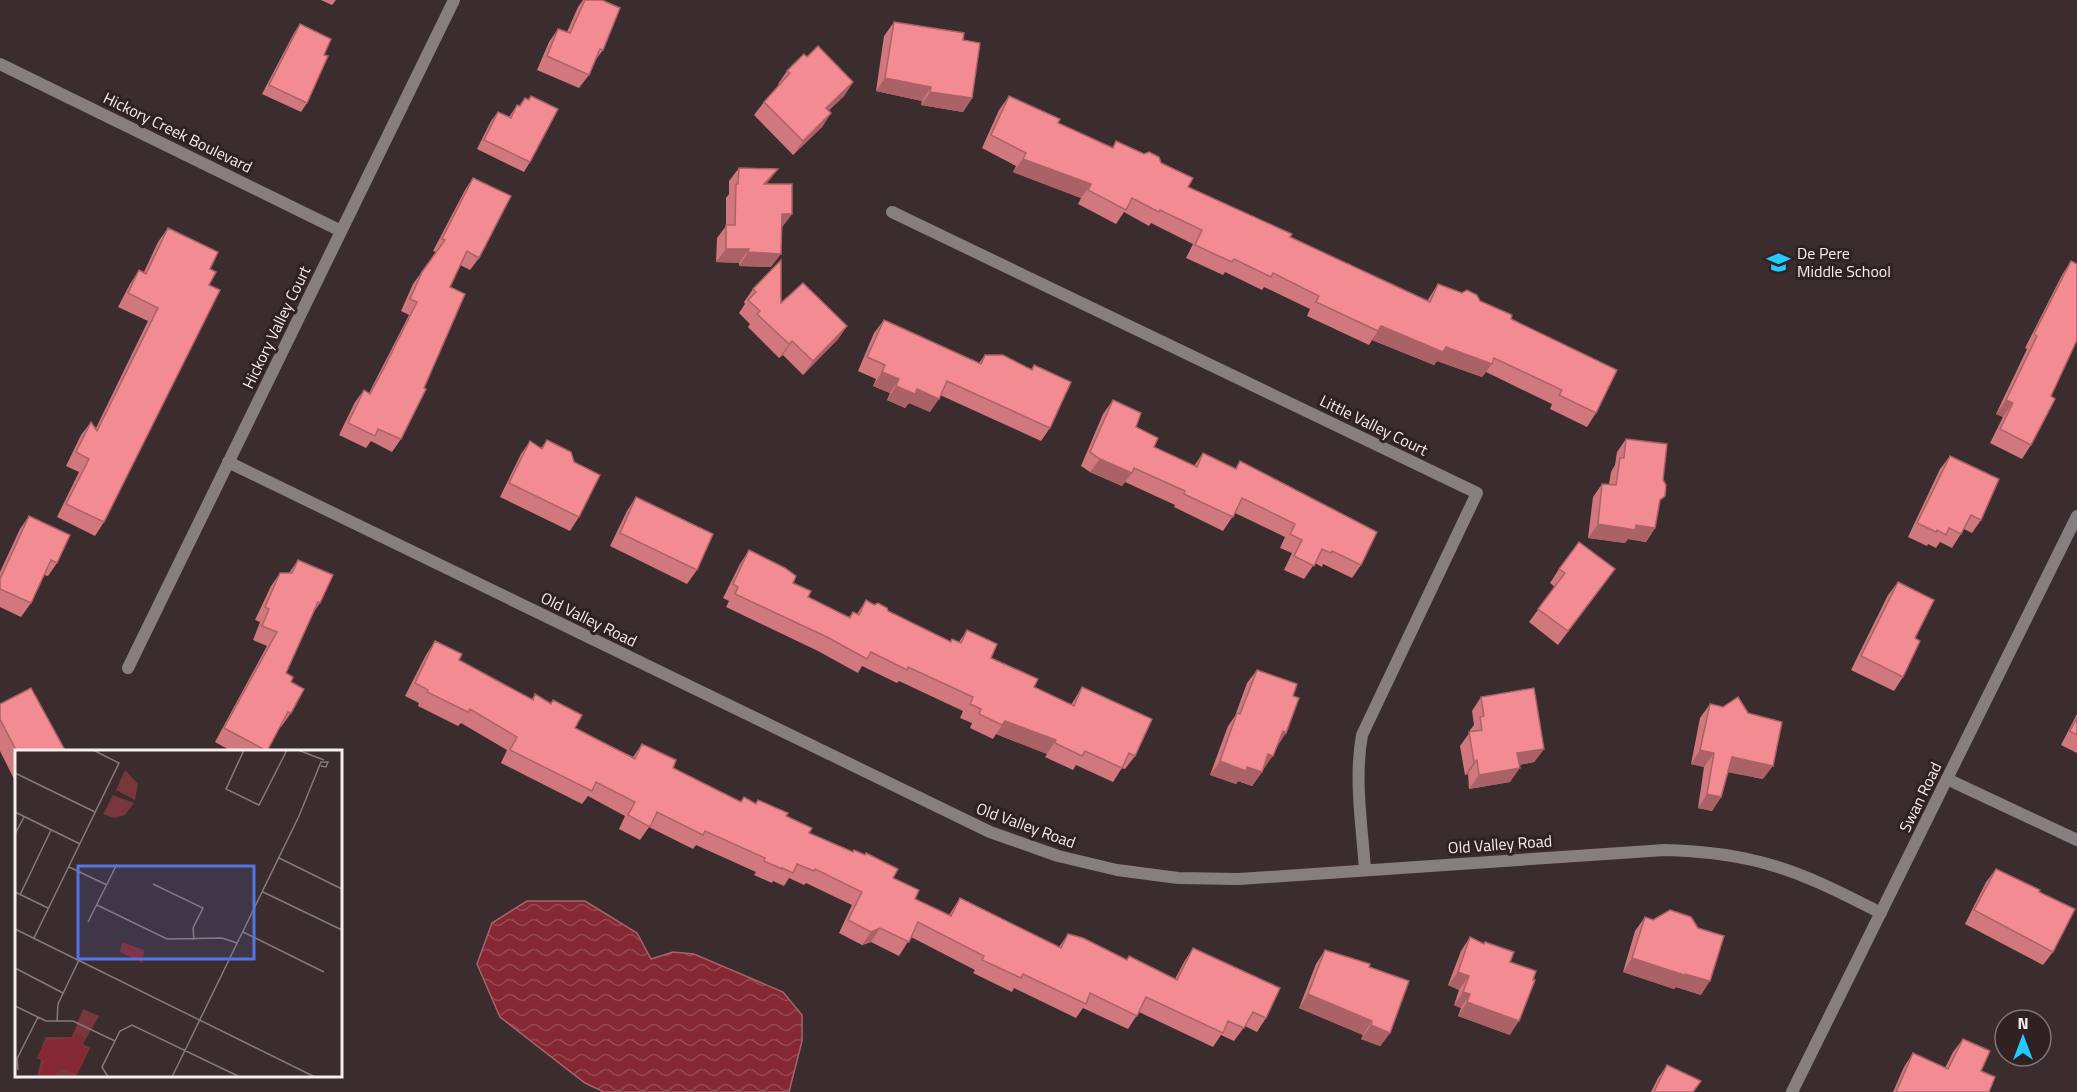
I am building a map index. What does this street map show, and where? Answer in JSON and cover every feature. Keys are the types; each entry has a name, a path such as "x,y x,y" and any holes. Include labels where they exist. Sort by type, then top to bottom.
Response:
{"street":[{"name":"Hickory Valley Court","path":"128,668 454,0"},
{"name":"Hickory Creek Boulevard","path":"0,64 341,231"},
{"name":"Little Valley Court","path":"892,212 1477,493 1362,735 1358,775 1365,870"},
{"name":"Old Valley Road","path":"228,462 979,827 1058,856 1117,870 1178,878 1239,879 1665,849 1705,851 1754,860 1795,873 1881,913"},
{"name":"Swan Road","path":"1792,1092 2077,516"},
{"path":"1947,779 2077,840"}],"water":[{"path":"527,901 585,901 637,933 651,959 673,952 694,954 783,992 802,1015 802,1041 789,1092 604,1092 585,1083 500,1017 477,964 492,923"}],"building":[{"path":"585,0 602,0 620,8 603,50 600,49 589,75 547,56 558,29 570,33"},
{"path":"894,22 964,33 963,40 980,43 972,98 930,92 931,87 885,78"},
{"path":"300,24 331,39 324,55 328,56 307,103 269,85"},
{"path":"818,46 853,82 826,108 831,113 803,141 764,102 790,73 787,71 804,54 807,57"},
{"path":"531,96 558,109 530,162 484,140 498,112 511,118 517,105 520,106 525,98 529,100"},
{"path":"1009,96 1060,119 1058,123 1113,148 1116,141 1144,154 1149,152 1159,157 1161,163 1193,178 1188,187 1292,234 1290,237 1430,302 1438,284 1462,293 1467,290 1477,295 1480,301 1512,315 1511,319 1617,370 1596,413 1559,395 1562,390 1494,358 1492,364 1446,347 1443,352 1381,326 1378,331 1316,302 1319,296 1273,273 1271,277 1234,259 1232,262 1195,245 1202,230 1132,198 1126,210 1088,190 1091,184 1023,159 1026,153 991,135"},
{"path":"739,168 778,169 764,184 792,184 792,214 782,214 781,254 748,252 749,249 726,249 726,225 735,225 736,184 738,184"},
{"path":"473,178 511,196 479,258 467,251 450,287 465,294 424,388 426,389 401,439 378,429 375,436 348,423 364,390 370,394 384,368 417,302 410,299 422,272 445,240 442,239"},
{"path":"168,228 218,252 210,269 216,272 209,285 220,290 104,522 66,504 89,459 76,452 91,422 97,431 158,308 128,293 139,270 146,274"},
{"path":"781,260 781,303 803,283 847,326 813,361 792,341 789,344 757,314 760,311 748,300 756,292 753,289"},
{"path":"2071,261 2077,264 2077,340 2051,396 2055,399 2031,445 2000,429 2013,403 2006,400 2037,336 2034,334"},
{"path":"884,320 981,364 985,355 1003,355 1032,370 1034,365 1071,382 1050,428 947,381 939,399 917,389 915,394 896,386 899,379 882,372 885,365 867,357"},
{"path":"1113,400 1141,413 1136,427 1158,438 1154,447 1197,467 1203,453 1236,469 1240,461 1377,532 1361,565 1332,551 1331,553 1322,549 1314,566 1294,556 1302,540 1290,534 1295,524 1242,498 1233,517 1184,494 1185,491 1134,468 1132,473 1100,459 1090,452"},
{"path":"1626,439 1667,444 1663,480 1666,485 1665,496 1660,500 1655,528 1636,525 1635,530 1598,524 1602,484 1616,485 1620,458 1624,458"},
{"path":"547,440 571,452 574,462 600,475 579,517 509,483 530,441 542,449"},
{"path":"1950,456 1999,479 1981,520 1971,515 1961,534 1949,528 1946,535 1917,523"},
{"path":"636,497 713,534 697,570 620,533"},
{"path":"29,516 70,535 57,563 51,560 31,603 0,589 0,579"},
{"path":"1579,542 1615,569 1568,631 1538,609 1565,573 1559,569"},
{"path":"749,550 796,576 793,583 811,591 808,597 850,618 853,612 859,615 866,600 874,605 878,603 888,611 951,642 952,639 961,643 967,630 997,644 991,658 1038,679 1034,687 1074,706 1082,687 1152,719 1135,756 1129,753 1122,768 1085,751 1082,756 1055,743 1056,740 1005,721 1002,725 979,714 981,709 970,704 973,697 908,667 907,670 871,652 867,659 827,637 735,594 738,587 733,584"},
{"path":"298,560 333,575 320,603 318,602 286,673 293,677 291,682 304,689 291,713 288,712 268,750 265,750 224,728 277,632 262,626 269,609 265,607 280,573 292,573"},
{"path":"1898,582 1934,600 1915,638 1920,641 1903,677 1861,656"},
{"path":"435,641 462,654 459,660 533,700 535,694 551,704 553,700 582,715 575,728 635,759 642,744 676,760 673,768 741,802 744,797 756,804 758,800 788,813 786,816 812,828 809,833 853,852 854,850 865,855 866,853 898,869 893,878 919,890 915,899 951,916 960,898 1061,948 1068,934 1083,938 1127,960 1129,956 1177,980 1193,948 1280,988 1266,1018 1253,1012 1244,1028 1228,1021 1223,1033 1146,997 1137,1016 1090,993 1086,1004 1023,974 1021,978 982,960 984,956 918,922 909,942 880,928 871,932 848,920 862,892 815,869 814,871 797,864 793,873 782,869 764,861 765,858 705,831 703,835 657,812 650,827 628,815 635,802 596,782 592,791 510,750 517,737 470,709 468,712 427,692 428,690 415,683"},
{"path":"1257,670 1297,684 1293,696 1299,698 1286,733 1283,731 1273,756 1268,754 1262,772 1247,767 1246,771 1220,761 1237,713 1240,714"},
{"path":"31,688 65,750 16,750 0,719 0,704"},
{"path":"1534,688 1544,749 1517,753 1520,768 1479,775 1477,760 1474,762 1469,732 1482,730 1480,717 1484,716 1481,697"},
{"path":"1738,697 1748,713 1782,722 1773,766 1732,757 1721,797 1707,794 1714,753 1700,750 1710,704 1723,707"},
{"path":"2077,718 2077,735 2070,731"},
{"path":"1996,869 2075,909 2053,952 1974,910"},
{"path":"1670,910 1691,917 1698,928 1724,936 1710,981 1632,958 1645,917 1653,920"},
{"path":"1470,937 1484,944 1485,942 1514,952 1510,962 1536,971 1533,980 1535,980 1519,1021 1467,1002 1470,994 1463,992 1469,976 1458,972"},
{"path":"1325,950 1370,964 1369,967 1409,981 1390,1033 1371,1025 1372,1021 1308,994"},
{"path":"1963,1039 1990,1051 1981,1071 1995,1077 1989,1092 1896,1092 1913,1053 1948,1069"},
{"path":"1667,1065 1701,1081 1693,1092 1654,1092"}],"place":[{"name":"De Pere Middle School","path":"1779,262"}]}
